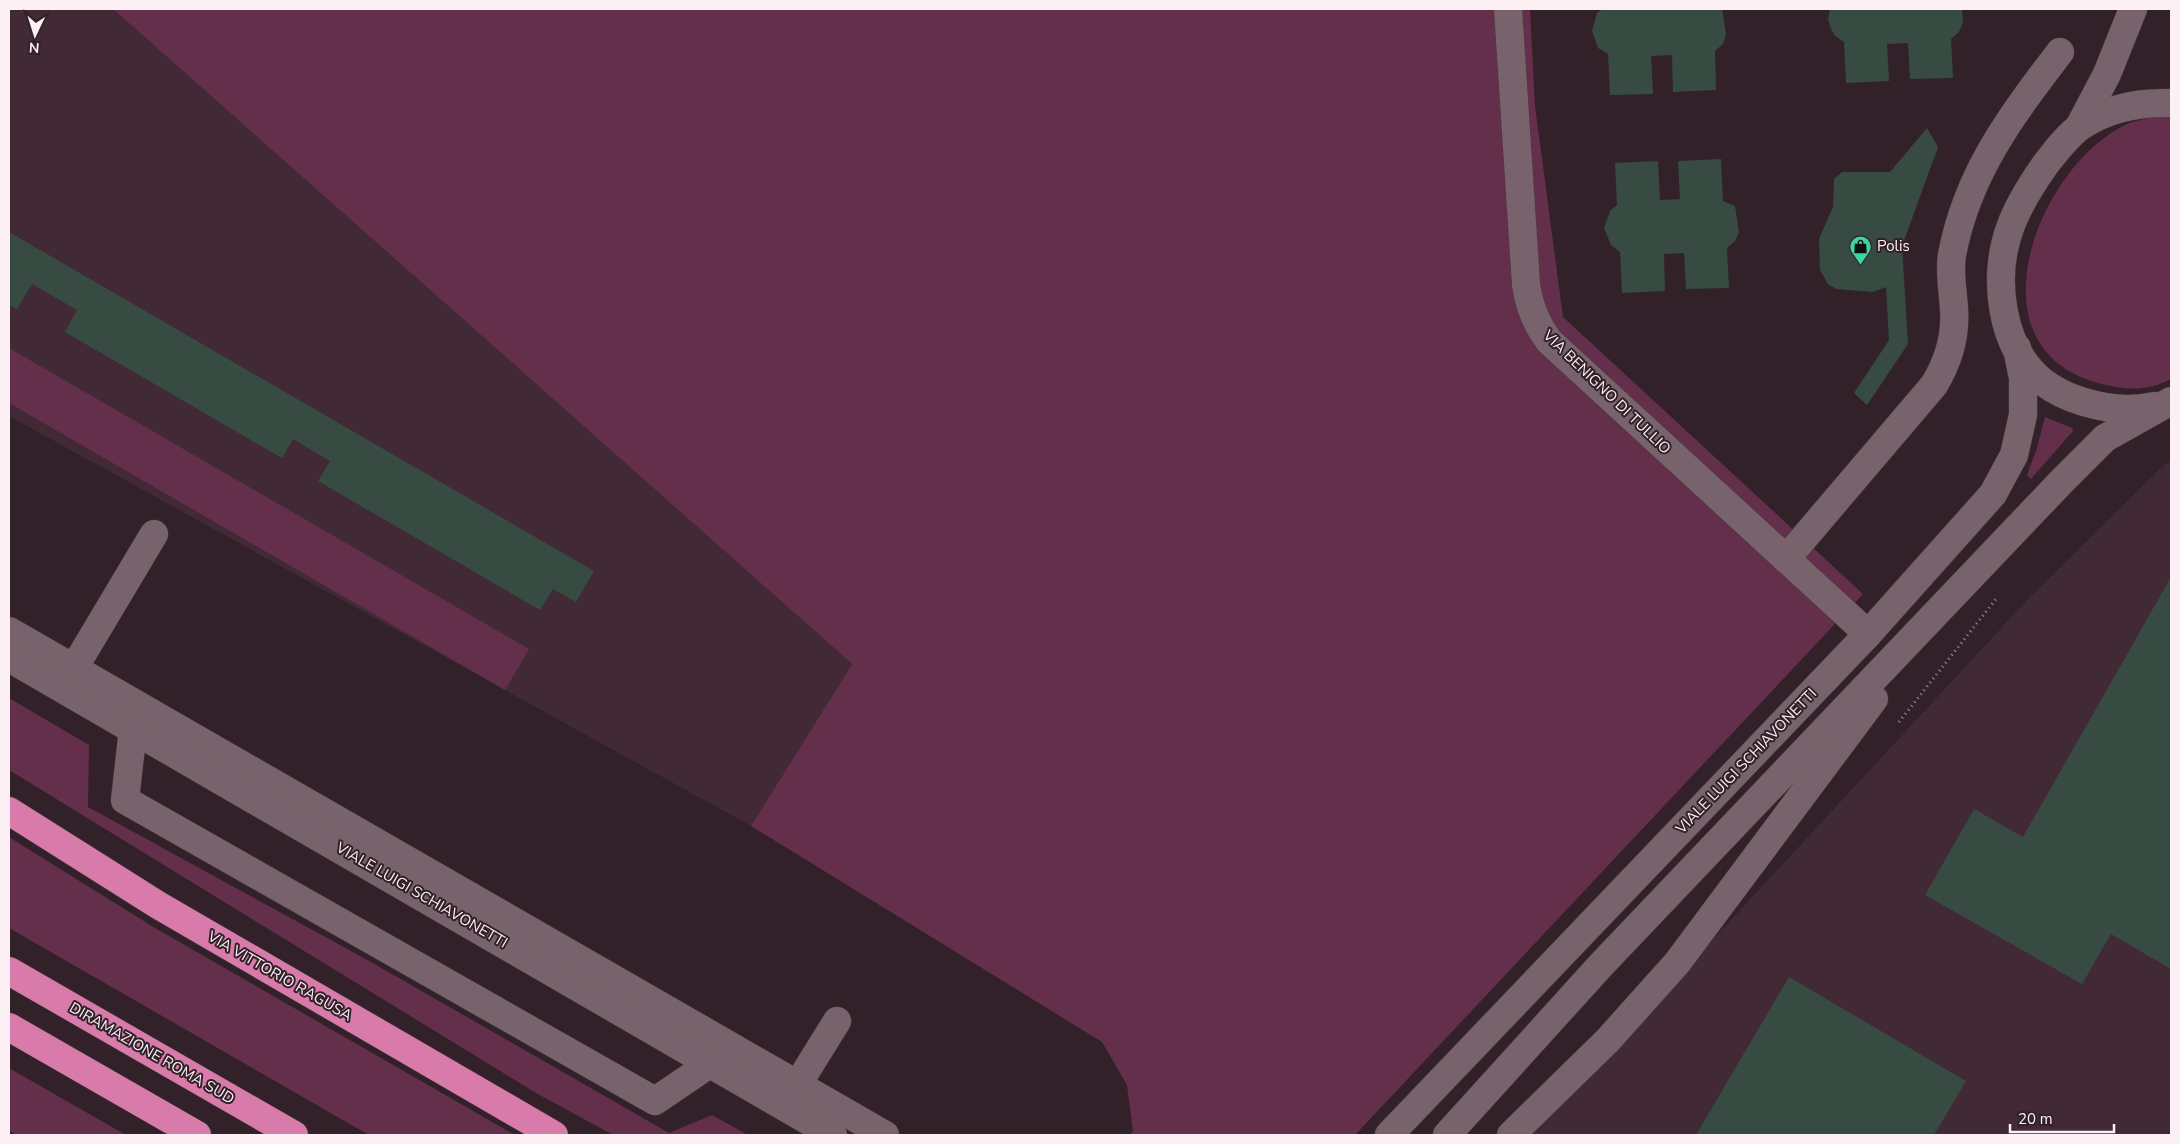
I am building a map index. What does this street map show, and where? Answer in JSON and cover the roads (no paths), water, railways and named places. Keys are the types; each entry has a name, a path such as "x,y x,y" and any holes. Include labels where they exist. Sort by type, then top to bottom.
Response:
{"highway":[{"name":"VIA VITTORIO RAGUSA","path":"9,811 158,905 554,1135"},
{"name":"DIRAMAZIONE ROMA SUD","path":"9,971 294,1135"},
{"path":"9,1027 197,1135"}],"street":[{"name":"VIA BENIGNO DI TULLIO","path":"1508,9 1526,284 1531,308 1541,331 1549,341 1868,634"},
{"path":"2079,127 2107,74 2133,9"},
{"path":"1786,559 1934,385 1942,373 1950,351 1954,328 1952,258 1965,206 1987,156 2003,128 2060,52"},
{"name":"VIALE LUIGI SCHIAVONETTI","path":"1389,1135 1868,634 1993,494 2010,466 2023,415 2023,378 2016,348 2006,323 2002,293 2002,259 2005,244 2023,200 2058,148 2079,127 2114,110 2145,103 2171,103"},
{"name":"VIALE LUIGI SCHIAVONETTI","path":"2016,348 2028,367 2044,383 2078,400 2130,409 2170,402"},
{"name":"VIALE LUIGI SCHIAVONETTI","path":"1448,1135 1601,965 2105,438 2170,402"},
{"path":"74,668 148,543"},
{"path":"1511,1135 1608,1040 1677,963 1796,806 1935,615"},
{"name":"VIALE LUIGI SCHIAVONETTI","path":"9,631 885,1135"},
{"name":"VIALE LUIGI SCHIAVONETTI","path":"9,658 833,1135"},
{"path":"133,729 125,800 655,1101 711,1063"},
{"path":"798,1084 837,1021"}],"place":[{"name":"Polis","path":"1861,265"}]}
